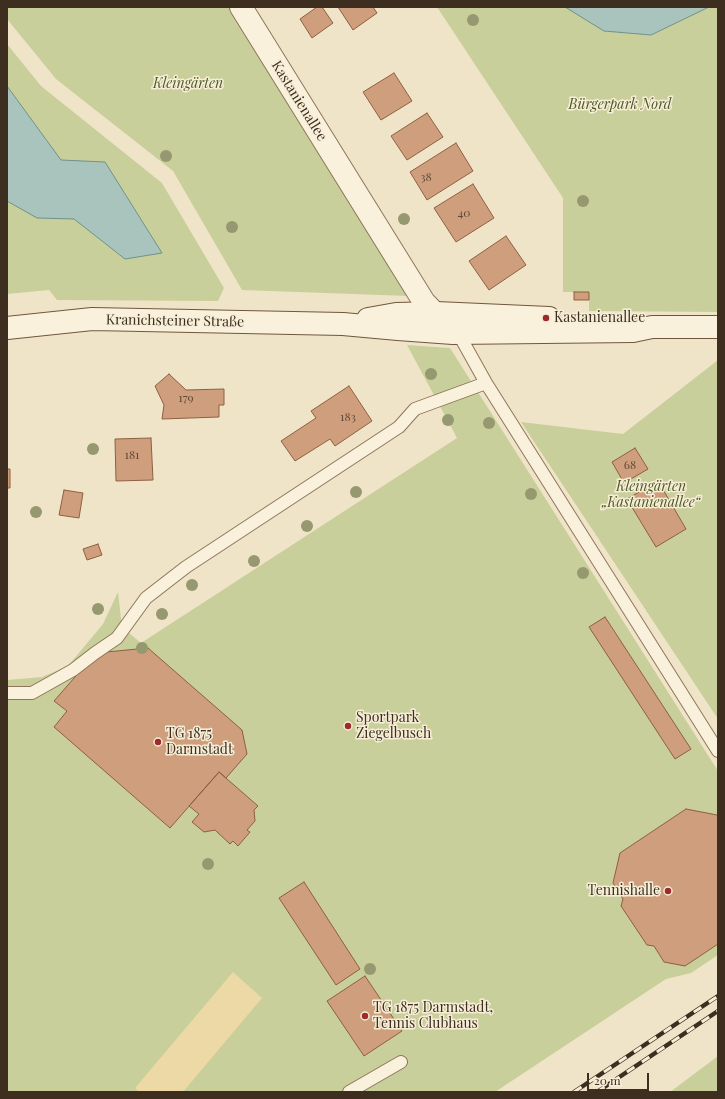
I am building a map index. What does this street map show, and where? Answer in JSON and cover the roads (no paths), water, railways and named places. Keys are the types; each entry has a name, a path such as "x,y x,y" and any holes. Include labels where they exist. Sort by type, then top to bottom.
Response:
{"main road":[{"name":"Kastanienallee","path":"241,7 424,302 436,313 453,333"},
{"name":"Kranichsteiner Straße","path":"343,324 396,314 436,313 630,322 652,327"},
{"name":"Kranichsteiner Straße","path":"7,328 92,319 343,324 453,333 633,331 652,327 718,327"}],"lane":[{"path":"453,333 462,340 486,383 718,751"},
{"path":"7,693 32,693 73,670 117,638 146,598 186,567 399,427 415,409 486,383"},
{"path":"349,1092 401,1062"}],"water":[{"path":"565,7 709,7 651,35 604,31"},
{"path":"7,86 61,160 105,162 162,253 125,259 74,219 37,218 7,201"}],"railway":[{"path":"574,1092 718,996"},
{"path":"597,1092 718,1011"}],"place":[{"name":"Kastanienallee","path":"546,318"},
{"name":"Sportpark Ziegelbusch","path":"348,726"},
{"name":"TG 1875 Darmstadt","path":"158,742"},
{"name":"Tennishalle","path":"668,891"},
{"name":"TG 1875 Darmstadt, Tennis Clubhaus","path":"365,1016"}],"park label":[{"name":"Kleingärten","path":"188,84"},
{"name":"Bürgerpark Nord","path":"620,105"},
{"name":"Kleingärten „Kastanienallee“","path":"651,496"}]}
